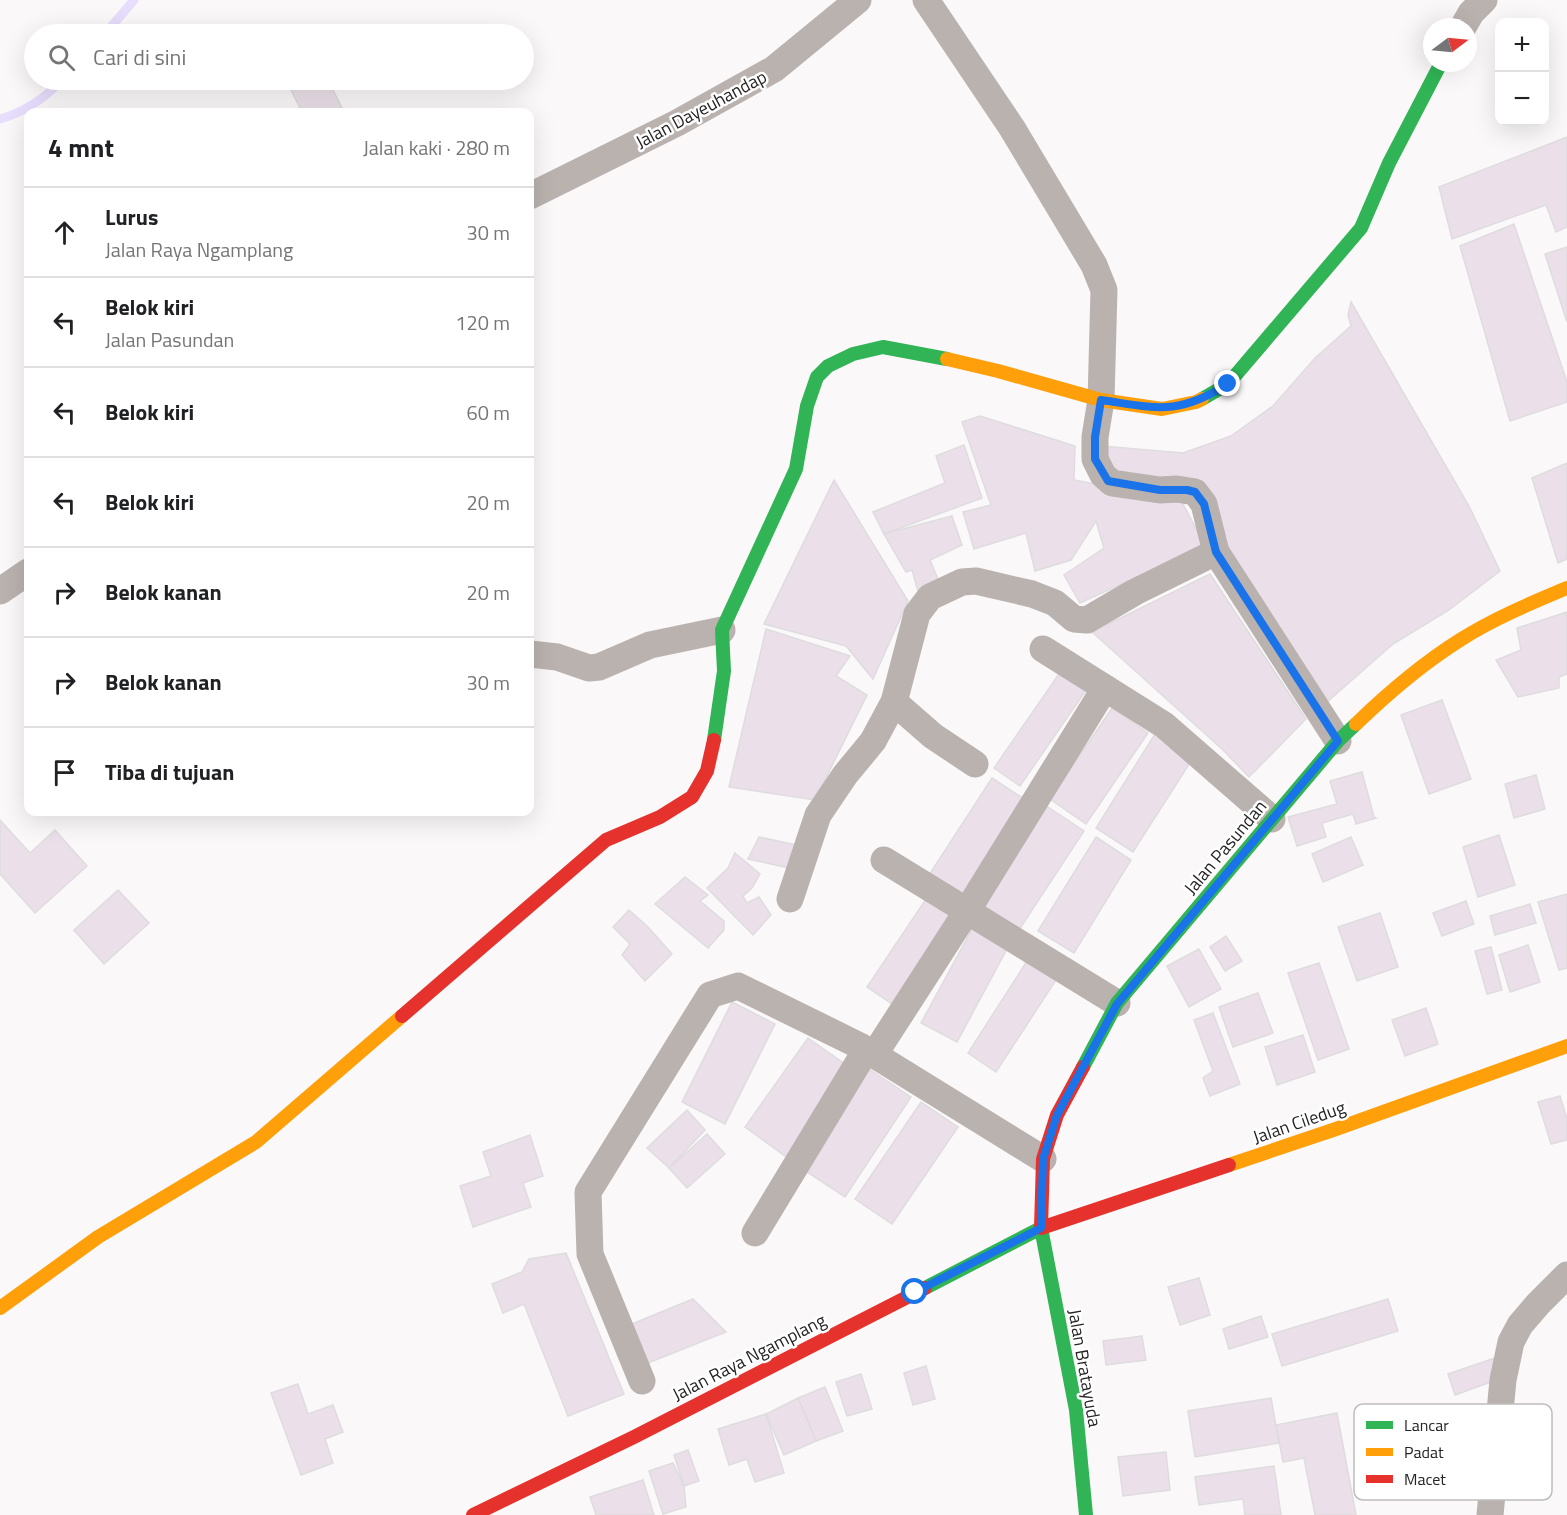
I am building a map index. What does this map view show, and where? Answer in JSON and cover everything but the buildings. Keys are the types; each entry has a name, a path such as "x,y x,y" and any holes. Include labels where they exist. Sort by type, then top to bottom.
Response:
{"street":[{"name":"Jalan Dayeuhandap","path":"534,194 677,123 774,69 858,0"},
{"path":"926,0 1012,128 1094,266 1104,290 1095,459 1108,481 1160,490 1177,489 1195,492 1204,504 1216,552 1338,741"},
{"path":"1468,18 1484,0"},
{"path":"0,1308 98,1238 256,1142 606,840 660,817 692,797 707,771 718,722 724,671 722,630 796,469 807,406 816,376 828,366 853,354 883,346 998,371 1098,417 1197,402 1228,384 1361,228 1389,163 1436,72"},
{"path":"790,899 818,815 845,775 873,741 894,702 917,614 930,597 962,582 976,581 1032,594 1054,603 1074,619 1088,620 1135,592 1216,552"},
{"path":"0,591 24,575"},
{"name":"Jalan Pasundan","path":"1041,1228 1043,1159 1057,1115 1117,1004 1338,741 1395,688 1460,640 1536,601 1567,588"},
{"path":"534,654 557,657 589,668 599,668 650,645 722,630"},
{"path":"1043,649 1164,724 1272,819"},
{"path":"755,1233 870,1052 967,911 1106,688"},
{"path":"894,702 933,736 975,764"},
{"path":"884,860 1117,1004"},
{"path":"642,1381 590,1254 588,1192 710,995 738,986 870,1052 1043,1159"},
{"name":"Jalan Ciledug","path":"1041,1228 1336,1129 1567,1046"},
{"name":"Jalan Raya Ngamplang","path":"473,1515 634,1437 1041,1228"},
{"name":"Jalan Bratayuda","path":"1041,1228 1076,1410 1086,1515"},
{"path":"1501,1404 1511,1342 1520,1325 1567,1275"},
{"path":"1490,1515 1491,1500"}],"waterway":[{"path":"114,24 134,0"},
{"path":"27,108 51,90"},
{"path":"0,119 24,110"}],"traffic: fast":[{"path":"1202,399 1228,384 1361,228 1389,163 1436,72"},
{"path":"714,740 724,671 722,630 796,469 807,406 817,377 828,366 853,354 883,347 947,359"},
{"path":"1083,1067 1117,1003 1338,741 1356,724"},
{"path":"925,1288 1041,1228 1076,1410 1086,1515"}],"traffic: slow":[{"path":"947,359 1101,400 1162,409 1202,399"},
{"path":"1356,724 1406,679 1460,640 1499,618 1567,588"},
{"path":"0,1308 98,1237 256,1142 402,1016"},
{"path":"1229,1165 1567,1046"}],"traffic: jam":[{"path":"402,1016 606,840 660,817 692,797 707,771 714,740"},
{"path":"1083,1067 1057,1115 1043,1159 1041,1228 1229,1165"},
{"path":"473,1515 634,1437 925,1288"}],"route":[{"path":"915,1292 1041,1228 1043,1159 1057,1115 1106,1021 1117,1004 1338,741 1216,552 1204,504 1195,492 1112,483 1103,475 1095,459 1095,437 1101,400 1162,409 1197,402 1228,384"}]}
